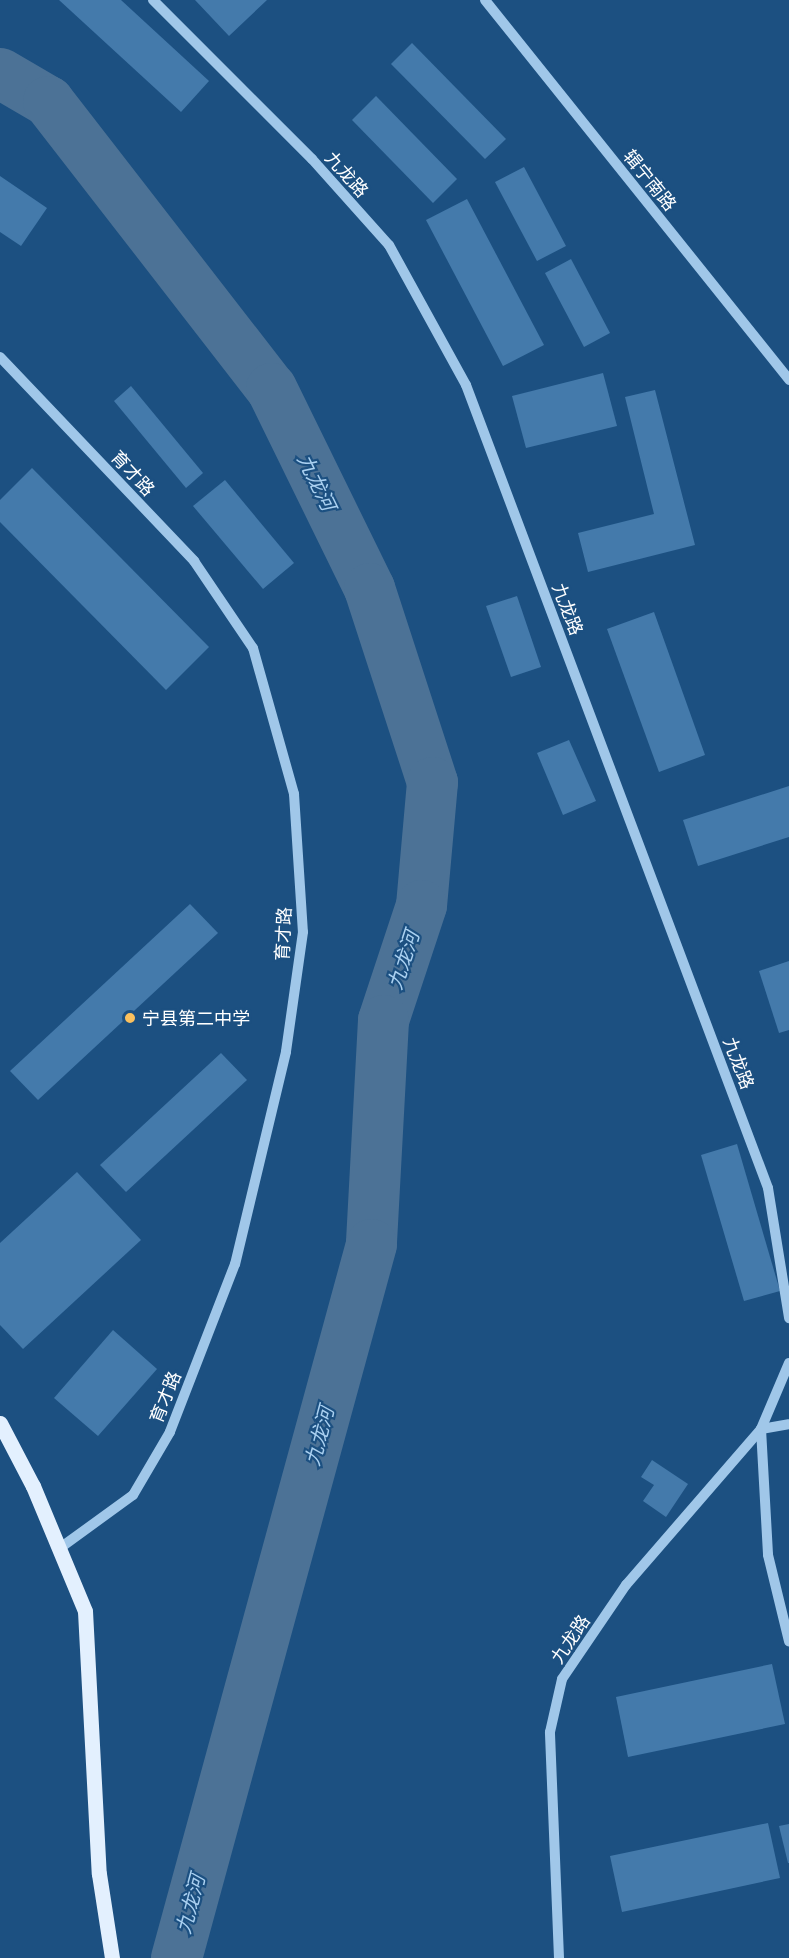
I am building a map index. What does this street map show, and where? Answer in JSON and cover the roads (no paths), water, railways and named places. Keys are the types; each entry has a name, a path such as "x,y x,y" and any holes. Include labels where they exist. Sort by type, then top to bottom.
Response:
{"main road":[{"path":"0,1423 60,1548 84,1611 99,1874 112,1958"}],"street":[{"name":"九龙路","path":"153,0 312,159 389,245 466,386 768,1188 789,1318"},
{"name":"辑宁南路","path":"485,0 789,380"},
{"name":"育才路","path":"0,357 194,561 253,648 294,795 303,932 286,1052 236,1264 170,1432 133,1495 60,1548"},
{"path":"0,373 9,365"},
{"name":"九龙路","path":"559,1958 550,1732 562,1679 626,1584 761,1429 789,1363"},
{"path":"761,1429 789,1424"},
{"name":"九龙路","path":"761,1429 768,1555 789,1641"}],"waterway":[{"name":"九龙河","path":"0,73 48,101 271,388 369,588 432,782 421,905 383,1020 371,1244 176,1958"}],"place":[{"name":"宁县第二中学","path":"130,1018"}]}
